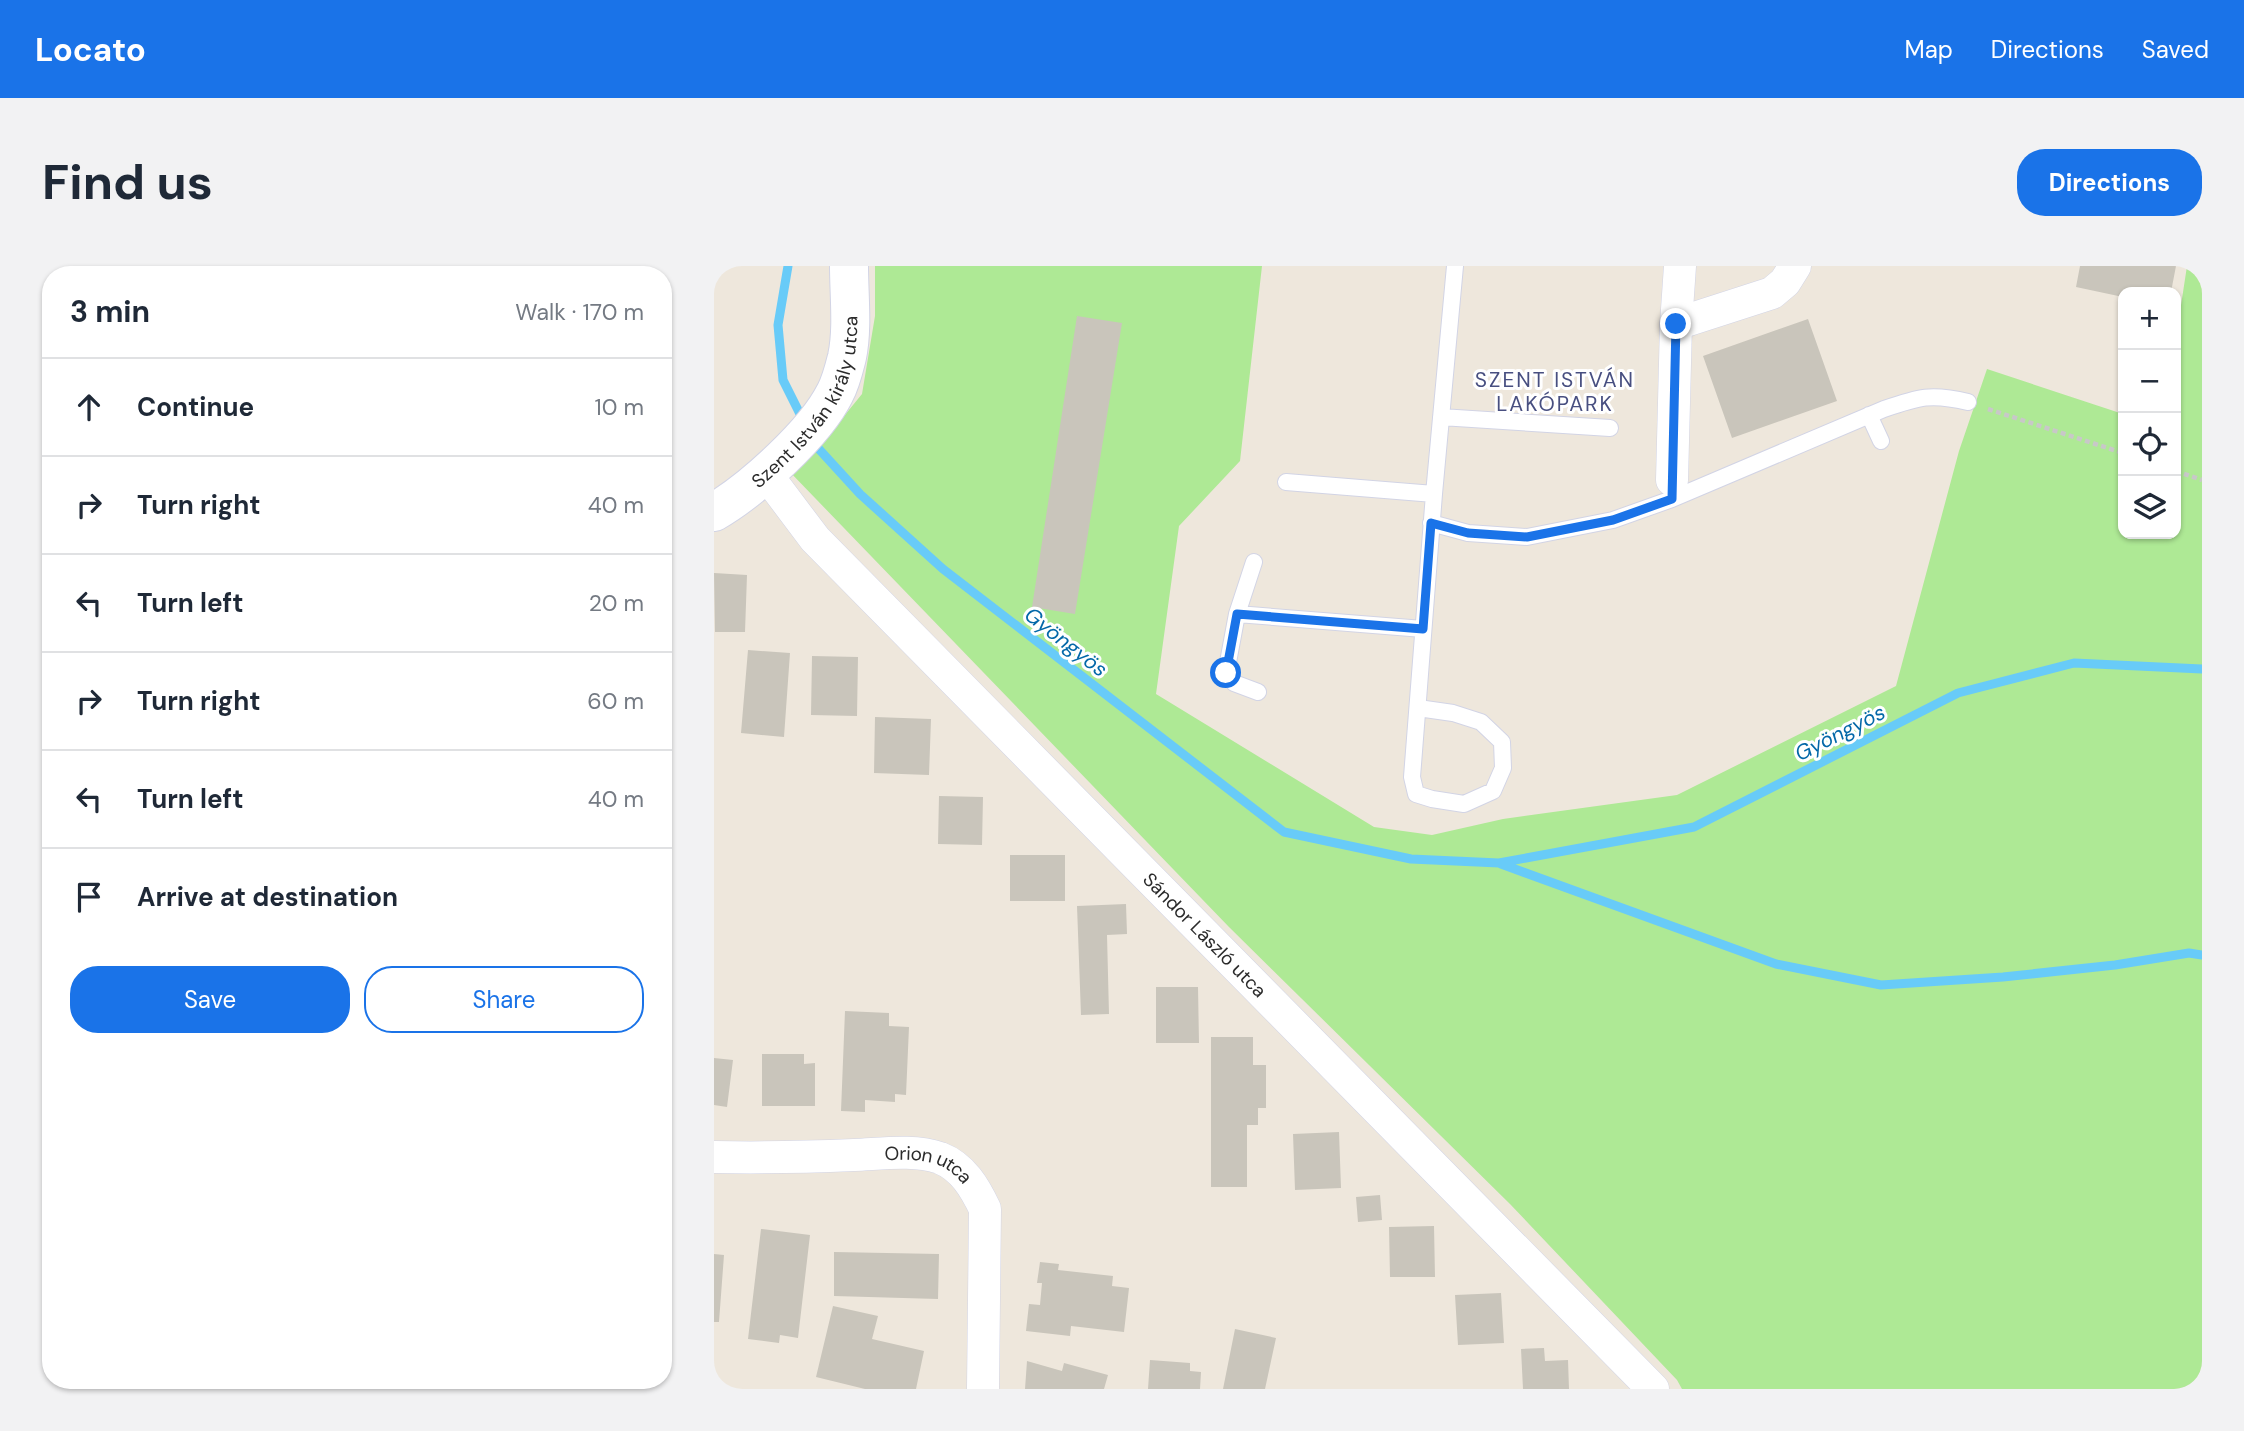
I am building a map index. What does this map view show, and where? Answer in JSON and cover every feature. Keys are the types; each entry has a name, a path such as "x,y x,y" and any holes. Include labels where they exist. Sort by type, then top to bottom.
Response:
{"street":[{"name":"Szent István király utca","path":"714,512 738,498 765,474 809,429 835,393 848,353 849,266"},
{"path":"1672,489 1680,266"},
{"path":"1676,324 1772,293 1785,282 1795,266"},
{"name":"Sándor László utca","path":"765,474 815,539 1653,1389"},
{"name":"Orion utca","path":"714,1157 913,1153 940,1158 958,1168 975,1188 985,1209 983,1389"}],"lane":[{"path":"1418,708 1453,713 1481,722 1502,742 1503,768 1493,791 1465,804 1416,794 1412,777 1431,523 1455,266"},
{"path":"1431,523 1468,533 1527,537 1613,520 1672,489 1919,397 1942,396 1968,402"},
{"path":"1869,415 1881,441"},
{"path":"1441,417 1611,428"},
{"path":"1286,482 1434,494"},
{"path":"1254,562 1237,614 1226,673 1234,683 1258,692"},
{"path":"1237,614 1423,629"}],"path":[{"path":"1986,409 2118,451"},
{"path":"2181,473 2202,480"}],"green space":[{"path":"875,266 1262,266 1240,461 1179,526 1156,694 1374,827 1432,835 1503,819 1677,795 1896,686 1959,451 1987,369 2118,412 2118,539 2181,539 2181,305 2187,266 2202,266 2202,1389 1682,1389 1677,1380 1510,1204 1229,927 788,470 831,432 862,394 875,316"}],"building":[{"path":"2080,266 2176,266 2172,287 2118,287 2118,296 2076,287"},
{"path":"1077,316 1122,323 1075,614 1032,607"},
{"path":"1808,319 1837,401 1732,438 1703,356"},
{"path":"714,573 747,575 745,632 715,632"},
{"path":"748,650 790,653 784,737 741,733"},
{"path":"812,656 858,657 857,716 811,715"},
{"path":"875,717 931,719 929,775 874,773"},
{"path":"939,796 983,797 982,845 938,844"},
{"path":"1010,855 1065,855 1065,901 1010,901"},
{"path":"1126,904 1127,934 1107,935 1109,1014 1081,1015 1077,906"},
{"path":"1156,987 1198,987 1199,1043 1156,1043"},
{"path":"845,1011 889,1013 889,1026 909,1027 906,1095 895,1094 895,1102 865,1100 865,1112 841,1111"},
{"path":"1211,1037 1253,1037 1253,1065 1266,1065 1266,1108 1258,1108 1258,1125 1247,1125 1247,1187 1211,1187"},
{"path":"762,1054 804,1054 804,1064 815,1063 815,1106 762,1106"},
{"path":"714,1058 733,1060 727,1107 714,1105"},
{"path":"1339,1132 1341,1188 1295,1190 1293,1134"},
{"path":"1380,1195 1382,1220 1358,1222 1356,1197"},
{"path":"1434,1226 1435,1277 1390,1277 1389,1227"},
{"path":"761,1229 810,1235 798,1338 780,1335 779,1343 748,1339"},
{"path":"834,1252 939,1254 938,1299 834,1296"},
{"path":"714,1254 724,1255 719,1322 714,1322"},
{"path":"1040,1262 1059,1264 1058,1270 1113,1276 1112,1286 1129,1288 1124,1332 1071,1326 1070,1336 1026,1331 1029,1304 1040,1305 1042,1283 1037,1283"},
{"path":"1501,1293 1504,1343 1458,1345 1455,1295"},
{"path":"833,1306 878,1316 872,1339 924,1351 916,1389 865,1389 816,1377"},
{"path":"1235,1329 1276,1338 1265,1389 1223,1389"},
{"path":"1544,1348 1545,1361 1568,1360 1569,1389 1523,1389 1521,1349"},
{"path":"1150,1360 1190,1363 1190,1371 1201,1372 1200,1389 1148,1389"},
{"path":"1027,1361 1062,1371 1064,1363 1108,1375 1104,1389 1025,1389"}],"waterway":[{"name":"Gyöngyös","path":"788,266 778,325 783,380 804,422"},
{"name":"Gyöngyös","path":"812,438 860,494 943,569 1284,832 1411,859 1499,863 1694,827 1958,693 2074,663 2202,669"},
{"name":"Gyöngyös","path":"1501,864 1776,964 1881,985 2003,977 2115,965 2189,953 2202,955"}],"district":[{"name":"SZENT ISTVÁN LAKÓPARK","path":"1555,392"}],"route":[{"path":"1226,673 1237,614 1423,629 1431,523 1468,533 1527,537 1613,520 1672,499 1676,324"}]}
